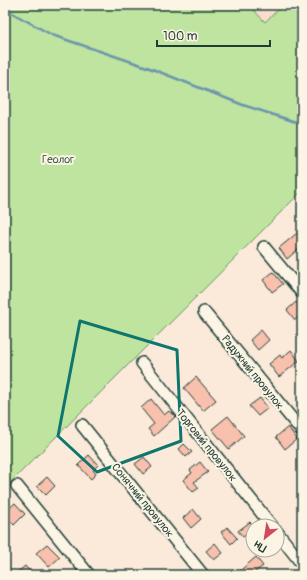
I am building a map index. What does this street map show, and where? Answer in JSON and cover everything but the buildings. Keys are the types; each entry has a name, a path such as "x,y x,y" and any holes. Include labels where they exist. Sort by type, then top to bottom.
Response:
{"street":[{"path":"264,247 302,293"},
{"name":"Радужний провулок","path":"204,312 302,431"},
{"name":"Торговий провулок","path":"142,363 266,518"},
{"name":"Сонячний провулок","path":"82,425 203,575"},
{"path":"17,486 88,575"},
{"path":"285,542 302,564"}],"highlighted area":[{"path":"80,321 177,350 181,441 97,472 58,436"}],"shaded area":[{"path":"249,5 283,5 265,22"}],"green space":[{"name":"Геолог","path":"5,5 249,5 265,22 283,5 302,5 302,191 5,488"}],"waterway":[{"path":"5,9 52,35 147,67 243,105 302,124"}]}
